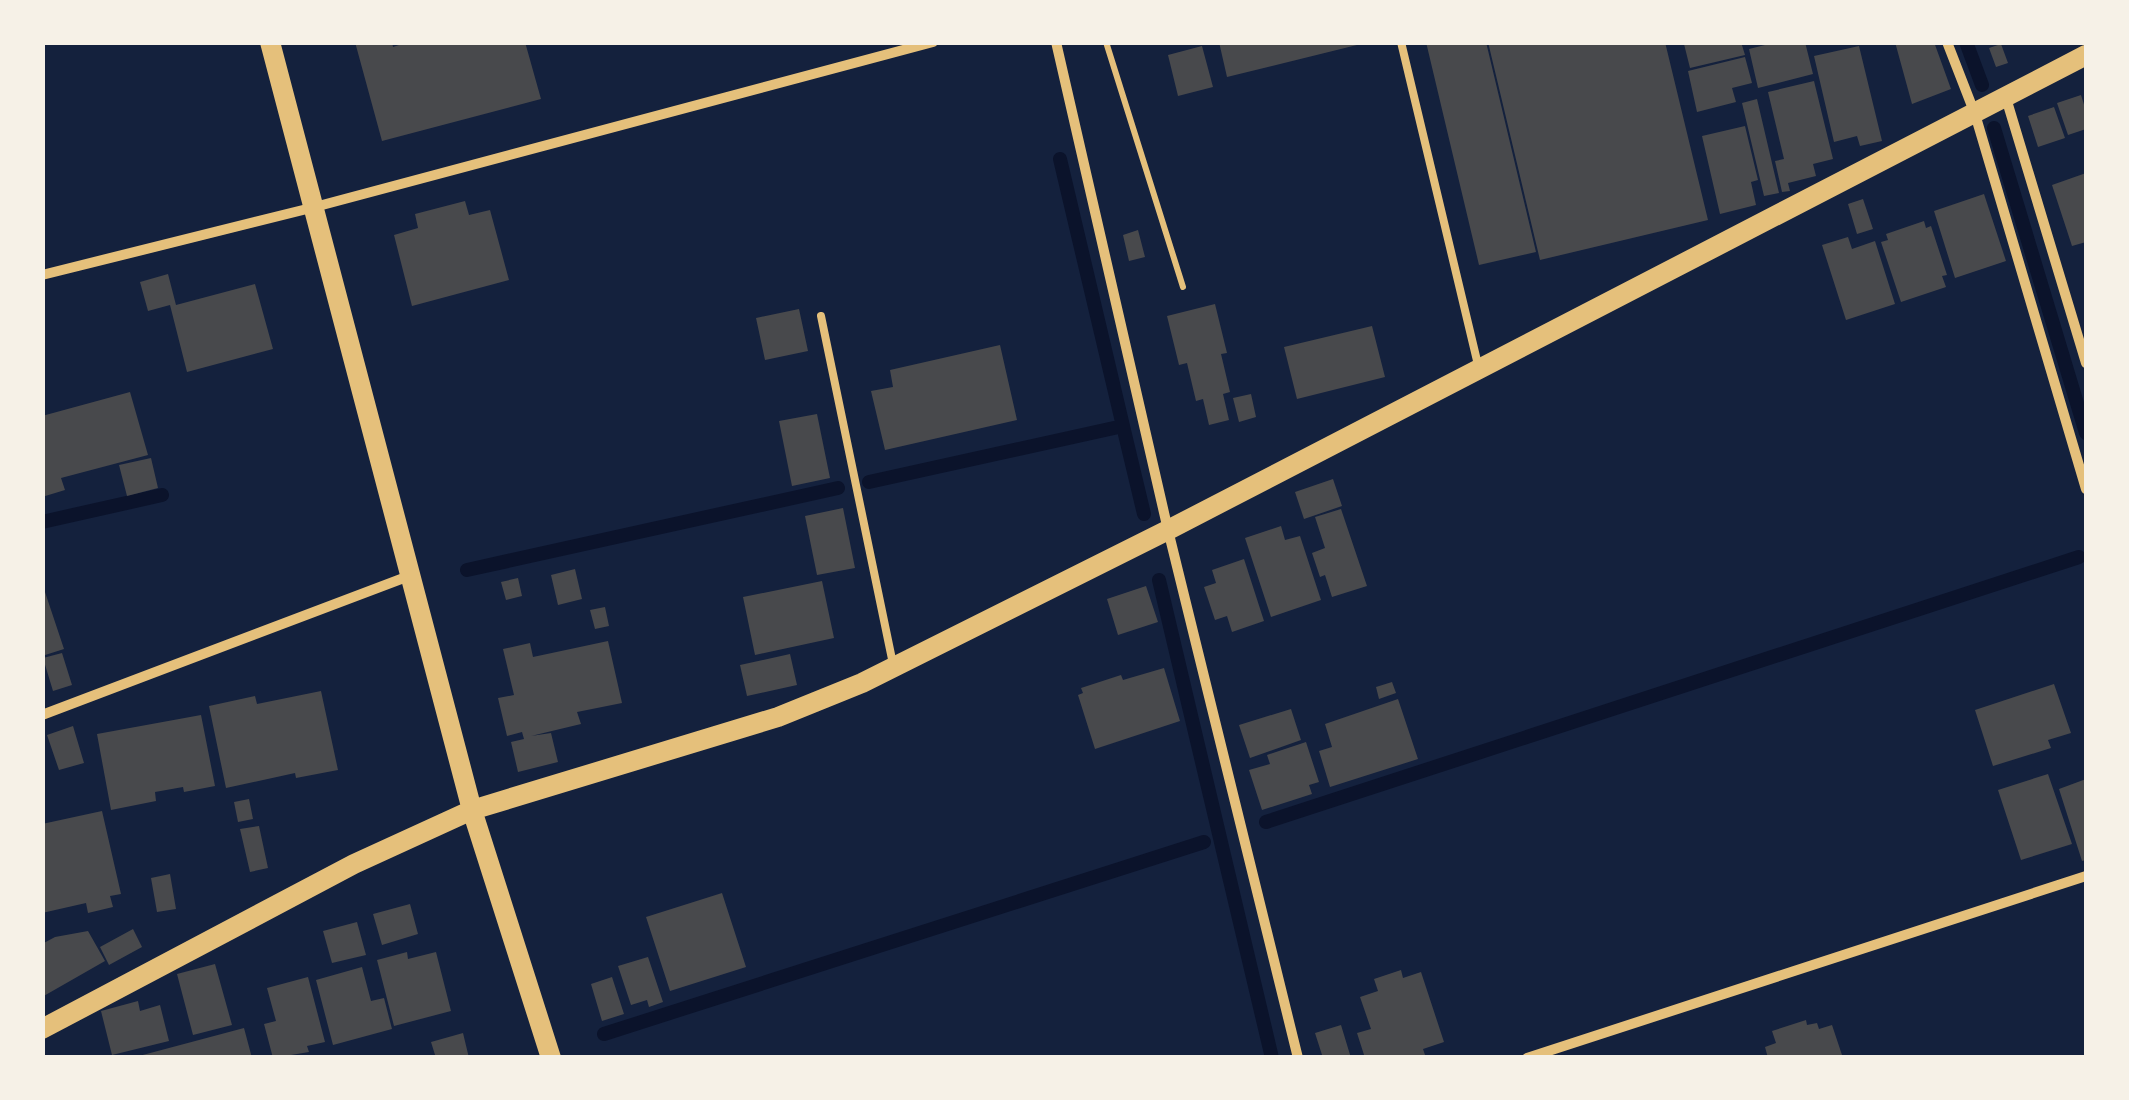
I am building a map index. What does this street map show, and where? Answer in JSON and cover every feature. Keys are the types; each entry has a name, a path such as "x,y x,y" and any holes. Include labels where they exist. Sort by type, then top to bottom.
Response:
{"main road":[{"path":"270,42 472,810 551,1058"},
{"path":"42,1030 354,864 472,810 778,717 894,667 1168,530 2086,55"}],"street":[{"path":"42,275 311,208 934,42"},
{"path":"1056,42 1168,530 1298,1058"},
{"path":"1947,42 1975,114 2086,489"},
{"path":"2006,98 2086,362"},
{"path":"42,715 409,576"},
{"path":"1526,1058 2086,876"}],"lane":[{"path":"1402,42 1479,369"},
{"path":"822,316 894,667"}],"path":[{"path":"1106,42 1183,287"}],"building":[{"path":"355,42 392,42 393,47 408,42 525,42 541,99 382,141"},
{"path":"1219,42 1360,42 1361,44 1227,77"},
{"path":"1426,42 1486,42 1536,252 1479,265"},
{"path":"1488,42 1665,42 1708,220 1540,260"},
{"path":"1741,42 1745,55 1690,68 1684,44"},
{"path":"1777,42 1805,42 1813,74 1758,88 1749,49"},
{"path":"1895,42 1934,42 1951,89 1912,104"},
{"path":"2001,44 2008,63 1996,67 1989,48"},
{"path":"1202,46 1213,87 1178,96 1168,55"},
{"path":"1859,46 1882,141 1860,146 1857,136 1834,142 1814,56"},
{"path":"1745,57 1752,83 1732,88 1736,102 1697,112 1688,71"},
{"path":"1814,81 1833,159 1813,164 1816,176 1788,183 1790,191 1782,192 1775,161 1784,159 1768,92"},
{"path":"2081,95 2086,129 2068,135 2057,103"},
{"path":"1757,99 1779,193 1764,196 1742,103"},
{"path":"2054,107 2065,138 2038,147 2028,116"},
{"path":"1745,126 1758,180 1751,182 1756,205 1720,214 1702,136"},
{"path":"2086,173 2086,242 2072,246 2052,185"},
{"path":"1984,194 2006,261 1955,278 1934,211"},
{"path":"1863,199 1873,229 1857,234 1848,204"},
{"path":"465,201 469,215 490,210 509,280 412,306 394,235 418,228 415,214"},
{"path":"1924,221 1926,228 1931,226 1947,275 1942,276 1946,287 1901,302 1881,242 1888,240 1886,234"},
{"path":"1138,230 1145,257 1129,261 1123,235"},
{"path":"1848,237 1852,249 1875,241 1895,304 1846,320 1822,245"},
{"path":"168,274 176,305 255,284 273,349 187,372 170,305 148,311 140,282"},
{"path":"1215,304 1227,353 1221,354 1230,392 1223,394 1229,420 1209,425 1203,399 1196,401 1187,363 1179,365 1167,316"},
{"path":"799,309 808,351 765,360 756,318"},
{"path":"1372,326 1385,377 1297,399 1284,347"},
{"path":"1000,345 1017,420 885,450 871,391 893,387 890,370"},
{"path":"130,392 148,455 61,478 65,490 42,497 42,416"},
{"path":"1251,394 1256,417 1239,422 1233,398"},
{"path":"817,414 830,478 792,486 779,421"},
{"path":"151,458 158,488 127,496 119,465"},
{"path":"1333,479 1342,506 1304,519 1295,492"},
{"path":"843,508 855,568 817,575 805,516"},
{"path":"1341,509 1367,586 1332,597 1312,553 1325,548 1315,517"},
{"path":"1281,526 1285,540 1300,536 1321,600 1271,617 1245,538"},
{"path":"1244,559 1264,621 1232,632 1227,616 1215,620 1204,587 1216,583 1212,570"},
{"path":"575,569 582,599 558,605 551,575"},
{"path":"518,578 522,596 506,600 501,582"},
{"path":"822,581 834,638 755,655 743,597"},
{"path":"42,583 64,649 42,656"},
{"path":"1146,586 1158,622 1118,635 1107,599"},
{"path":"605,607 609,626 595,629 590,610"},
{"path":"608,641 622,703 577,712 581,724 531,736 551,733 558,762 518,772 511,742 524,739 522,732 507,736 498,698 514,695 503,649 530,643 533,657"},
{"path":"62,653 72,685 53,691 43,658"},
{"path":"790,654 797,685 747,696 740,665"},
{"path":"1164,668 1180,721 1095,749 1078,695 1083,693 1081,688 1121,675 1123,680"},
{"path":"1392,682 1396,693 1379,699 1376,687"},
{"path":"2054,684 2071,733 2048,740 2051,748 1993,766 1975,710"},
{"path":"321,691 338,770 296,778 295,773 226,788 209,706 255,696 257,704"},
{"path":"1398,699 1418,759 1330,787 1319,751 1332,747 1325,724"},
{"path":"1291,709 1301,740 1250,758 1239,725"},
{"path":"201,715 215,786 155,792 156,801 111,810 97,734"},
{"path":"73,726 84,763 59,770 47,735"},
{"path":"1306,742 1319,782 1309,785 1312,794 1262,810 1249,770 1270,764 1267,755"},
{"path":"2048,774 2072,844 2021,860 1998,790"},
{"path":"2086,779 2086,860 2082,861 2059,789"},
{"path":"249,799 253,819 238,822 234,802"},
{"path":"102,811 121,894 110,896 113,907 88,913 86,903 42,913 42,824"},
{"path":"259,826 268,868 250,872 240,829"},
{"path":"170,874 176,909 157,912 151,878"},
{"path":"722,893 746,967 670,991 646,917"},
{"path":"410,904 418,934 382,945 373,914"},
{"path":"357,922 366,955 332,963 323,931"},
{"path":"133,929 142,947 109,965 100,947"},
{"path":"88,931 105,961 42,997 42,944 55,937"},
{"path":"407,952 408,959 436,952 451,1011 394,1026 377,960"},
{"path":"648,957 663,1002 649,1007 647,1000 631,1005 618,966"},
{"path":"215,964 232,1025 193,1035 177,974"},
{"path":"362,967 371,1001 384,998 392,1029 333,1045 316,980"},
{"path":"1401,970 1403,978 1421,972 1444,1042 1423,1049 1426,1058 1365,1058 1357,1033 1371,1029 1360,997 1378,991 1374,979"},
{"path":"308,977 325,1042 307,1046 309,1052 273,1058 264,1024 276,1021 267,988"},
{"path":"612,977 624,1014 602,1021 591,984"},
{"path":"138,1001 140,1011 160,1005 169,1041 112,1055 101,1011"},
{"path":"1806,1020 1807,1025 1817,1023 1819,1029 1832,1025 1843,1058 1768,1058 1765,1047 1776,1043 1772,1031"},
{"path":"1341,1025 1351,1058 1323,1058 1315,1033"},
{"path":"244,1028 252,1058 139,1058 139,1056"},
{"path":"463,1033 469,1058 436,1058 431,1042"}],"waterway":[{"path":"1966,42 1982,85"},
{"path":"1994,128 2086,433"},
{"path":"869,482 1123,426 1060,159"},
{"path":"1123,426 1144,514"},
{"path":"467,570 838,488"},
{"path":"42,522 162,495"},
{"path":"1266,822 2079,557"},
{"path":"1159,580 1272,1058"},
{"path":"604,1034 1204,842"}]}
